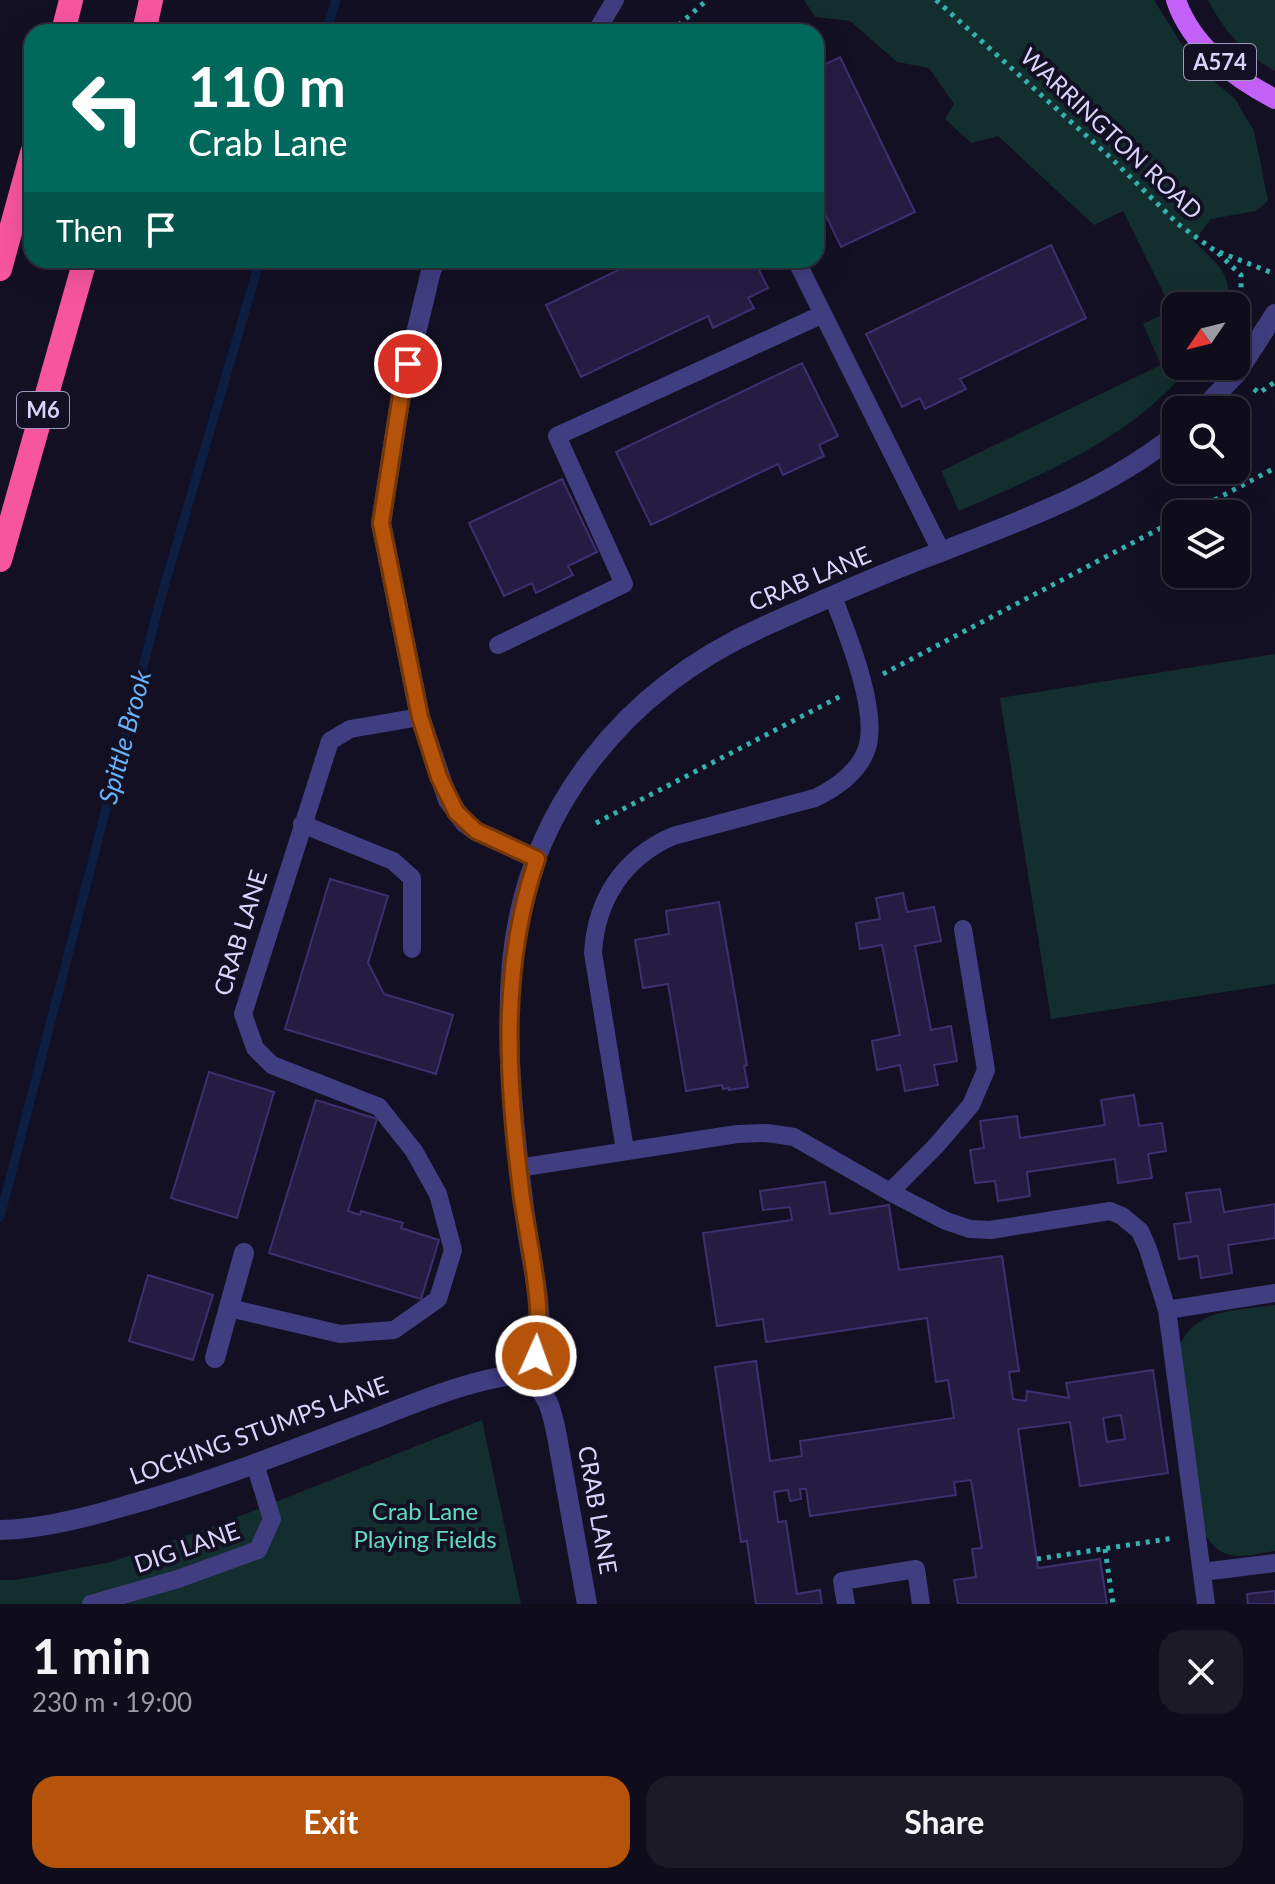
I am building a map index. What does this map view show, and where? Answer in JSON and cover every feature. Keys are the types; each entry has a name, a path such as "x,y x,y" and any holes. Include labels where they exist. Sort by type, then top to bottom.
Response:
{"highway":[{"path":"65,24 71,0"},
{"path":"146,24 151,0"},
{"path":"0,269 24,182"},
{"name":"M6","path":"0,560 83,268"}],"main road":[{"name":"A574","path":"1176,3 1201,42 1223,66 1248,85 1275,99"}],"street":[{"path":"432,268 401,395 381,523 420,717 439,777 456,812 476,831 537,859"},
{"path":"1215,396 1236,374 1275,314"},
{"name":"CRAB LANE","path":"587,1604 556,1431 548,1403 533,1373 539,1339 518,1168 509,1060 509,1005 519,918 550,827 584,768 609,737 641,705 678,675 718,649 941,551 1018,524 1105,483 1162,445"},
{"path":"215,1358 244,1253"},
{"name":"LOCKING STUMPS LANE","path":"0,1530 86,1517 189,1488 404,1407 476,1383 511,1374 533,1373"}],"lane":[{"path":"601,24 615,0"},
{"path":"800,268 941,551"},
{"path":"498,645 624,584 557,436 821,315"},
{"path":"625,1150 593,953 594,931 600,910 630,865 658,842 815,798 832,790 860,763 868,745 866,697 833,597"},
{"name":"CRAB LANE","path":"229,1308 340,1334 394,1330 438,1299 453,1250 438,1194 414,1151 379,1107 272,1065 255,1048 243,1014 330,741 350,729 420,717"},
{"path":"302,824 393,861 412,878 412,949"},
{"path":"890,1192 971,1105 986,1070 963,929"},
{"path":"518,1168 737,1134 767,1133 794,1137 890,1192 946,1221 970,1229 990,1230 1110,1211 1122,1216 1140,1231 1167,1310 1206,1604"},
{"path":"1167,1310 1275,1293"},
{"name":"DIG LANE","path":"91,1604 178,1579 258,1550 272,1519 255,1464"},
{"path":"1202,1572 1275,1563"},
{"path":"846,1604 842,1581 916,1569 921,1604"}],"path":[{"path":"680,24 707,0"},
{"name":"WARRINGTON ROAD","path":"936,0 1100,147 1178,224 1214,250 1275,274"},
{"path":"1214,250 1241,275 1241,292"},
{"path":"1259,393 1275,382"},
{"path":"1214,500 1275,468"},
{"path":"880,676 1162,527"},
{"path":"596,823 849,692"},
{"path":"1037,1559 1197,1535"},
{"path":"1105,1549 1113,1604"}],"green space":[{"path":"804,0 1154,0 1182,45 1207,75 1235,99 1254,131 1268,201 1256,211 1211,219 1194,241 1221,269 1228,292 1163,292 1123,211 1094,225 998,136 971,143 945,119 954,104 929,68 897,62 850,21 815,17"},
{"path":"1208,0 1275,0 1275,71 1236,41"},
{"path":"1162,315 1162,380 1178,380 1167,392 1141,414 1084,452 959,511 941,471 1161,365 1143,324"},
{"path":"1275,654 1275,984 1051,1019 1000,698"},
{"path":"1275,1305 1275,1551 1229,1555 1213,1545 1206,1536 1178,1349 1185,1335 1206,1318 1232,1310"},
{"name":"Crab Lane Playing Fields","path":"482,1420 521,1604 0,1604 0,1580 16,1580 111,1562 225,1522"}],"building":[{"path":"840,57 915,212 841,247 824,212 824,65"},
{"path":"1051,245 1086,318 960,379 966,389 925,409 920,398 902,407 866,334"},
{"path":"622,268 758,268 768,288 748,298 754,308 713,328 708,316 581,377 546,305"},
{"path":"802,363 838,436 819,445 824,456 783,475 778,464 651,525 616,452"},
{"path":"562,479 597,552 568,566 573,575 536,593 532,583 504,596 469,523"},
{"path":"330,879 388,896 368,963 384,994 453,1015 436,1074 285,1029"},
{"path":"903,893 907,912 934,907 941,941 915,946 931,1030 951,1026 957,1061 934,1065 938,1085 905,1091 900,1065 877,1070 872,1041 900,1035 882,945 860,949 856,923 880,919 876,898"},
{"path":"719,902 747,1065 744,1066 748,1087 729,1090 723,1089 722,1085 686,1091 668,984 643,988 635,940 669,934 666,911"},
{"path":"209,1072 274,1092 237,1218 171,1198"},
{"path":"1134,1095 1139,1126 1162,1123 1166,1151 1148,1154 1152,1178 1118,1183 1115,1159 1027,1172 1030,1196 998,1201 995,1181 975,1183 970,1150 984,1148 980,1121 1017,1116 1020,1138 1105,1125 1101,1100"},
{"path":"316,1100 377,1119 348,1211 360,1215 361,1211 403,1223 401,1228 439,1240 421,1299 269,1253"},
{"path":"825,1182 830,1214 889,1205 899,1270 1002,1256 1019,1371 1009,1372 1013,1399 1026,1401 1027,1391 1069,1398 1066,1383 1153,1370 1168,1473 1080,1486 1070,1422 1018,1429 1038,1568 1100,1559 1107,1604 958,1604 954,1580 976,1577 972,1549 982,1548 971,1480 954,1482 956,1495 810,1516 806,1489 800,1489 801,1499 790,1501 788,1490 774,1492 778,1522 786,1521 797,1594 820,1590 822,1604 756,1604 747,1541 741,1542 715,1367 756,1361 770,1461 802,1456 800,1441 954,1418 948,1380 936,1382 927,1318 766,1342 763,1319 717,1326 703,1233 792,1220 790,1207 763,1210 760,1191","holes":["1121,1415 1125,1439 1107,1442 1103,1418"]},
{"path":"1220,1189 1224,1212 1275,1204 1275,1238 1228,1245 1232,1273 1201,1278 1198,1256 1179,1259 1174,1224 1191,1222 1186,1193"},
{"path":"148,1275 213,1295 193,1360 129,1341"},
{"path":"1275,1591 1275,1604 1248,1604 1247,1594"}],"waterway":[{"name":"Spittle Brook","path":"328,24 336,0"},
{"name":"Spittle Brook","path":"0,1217 160,601 258,268"}],"route":[{"path":"408,364 381,523 420,717 448,800 465,823 537,859 519,918 509,1005 513,1118 536,1299 539,1339 536,1356"}]}
